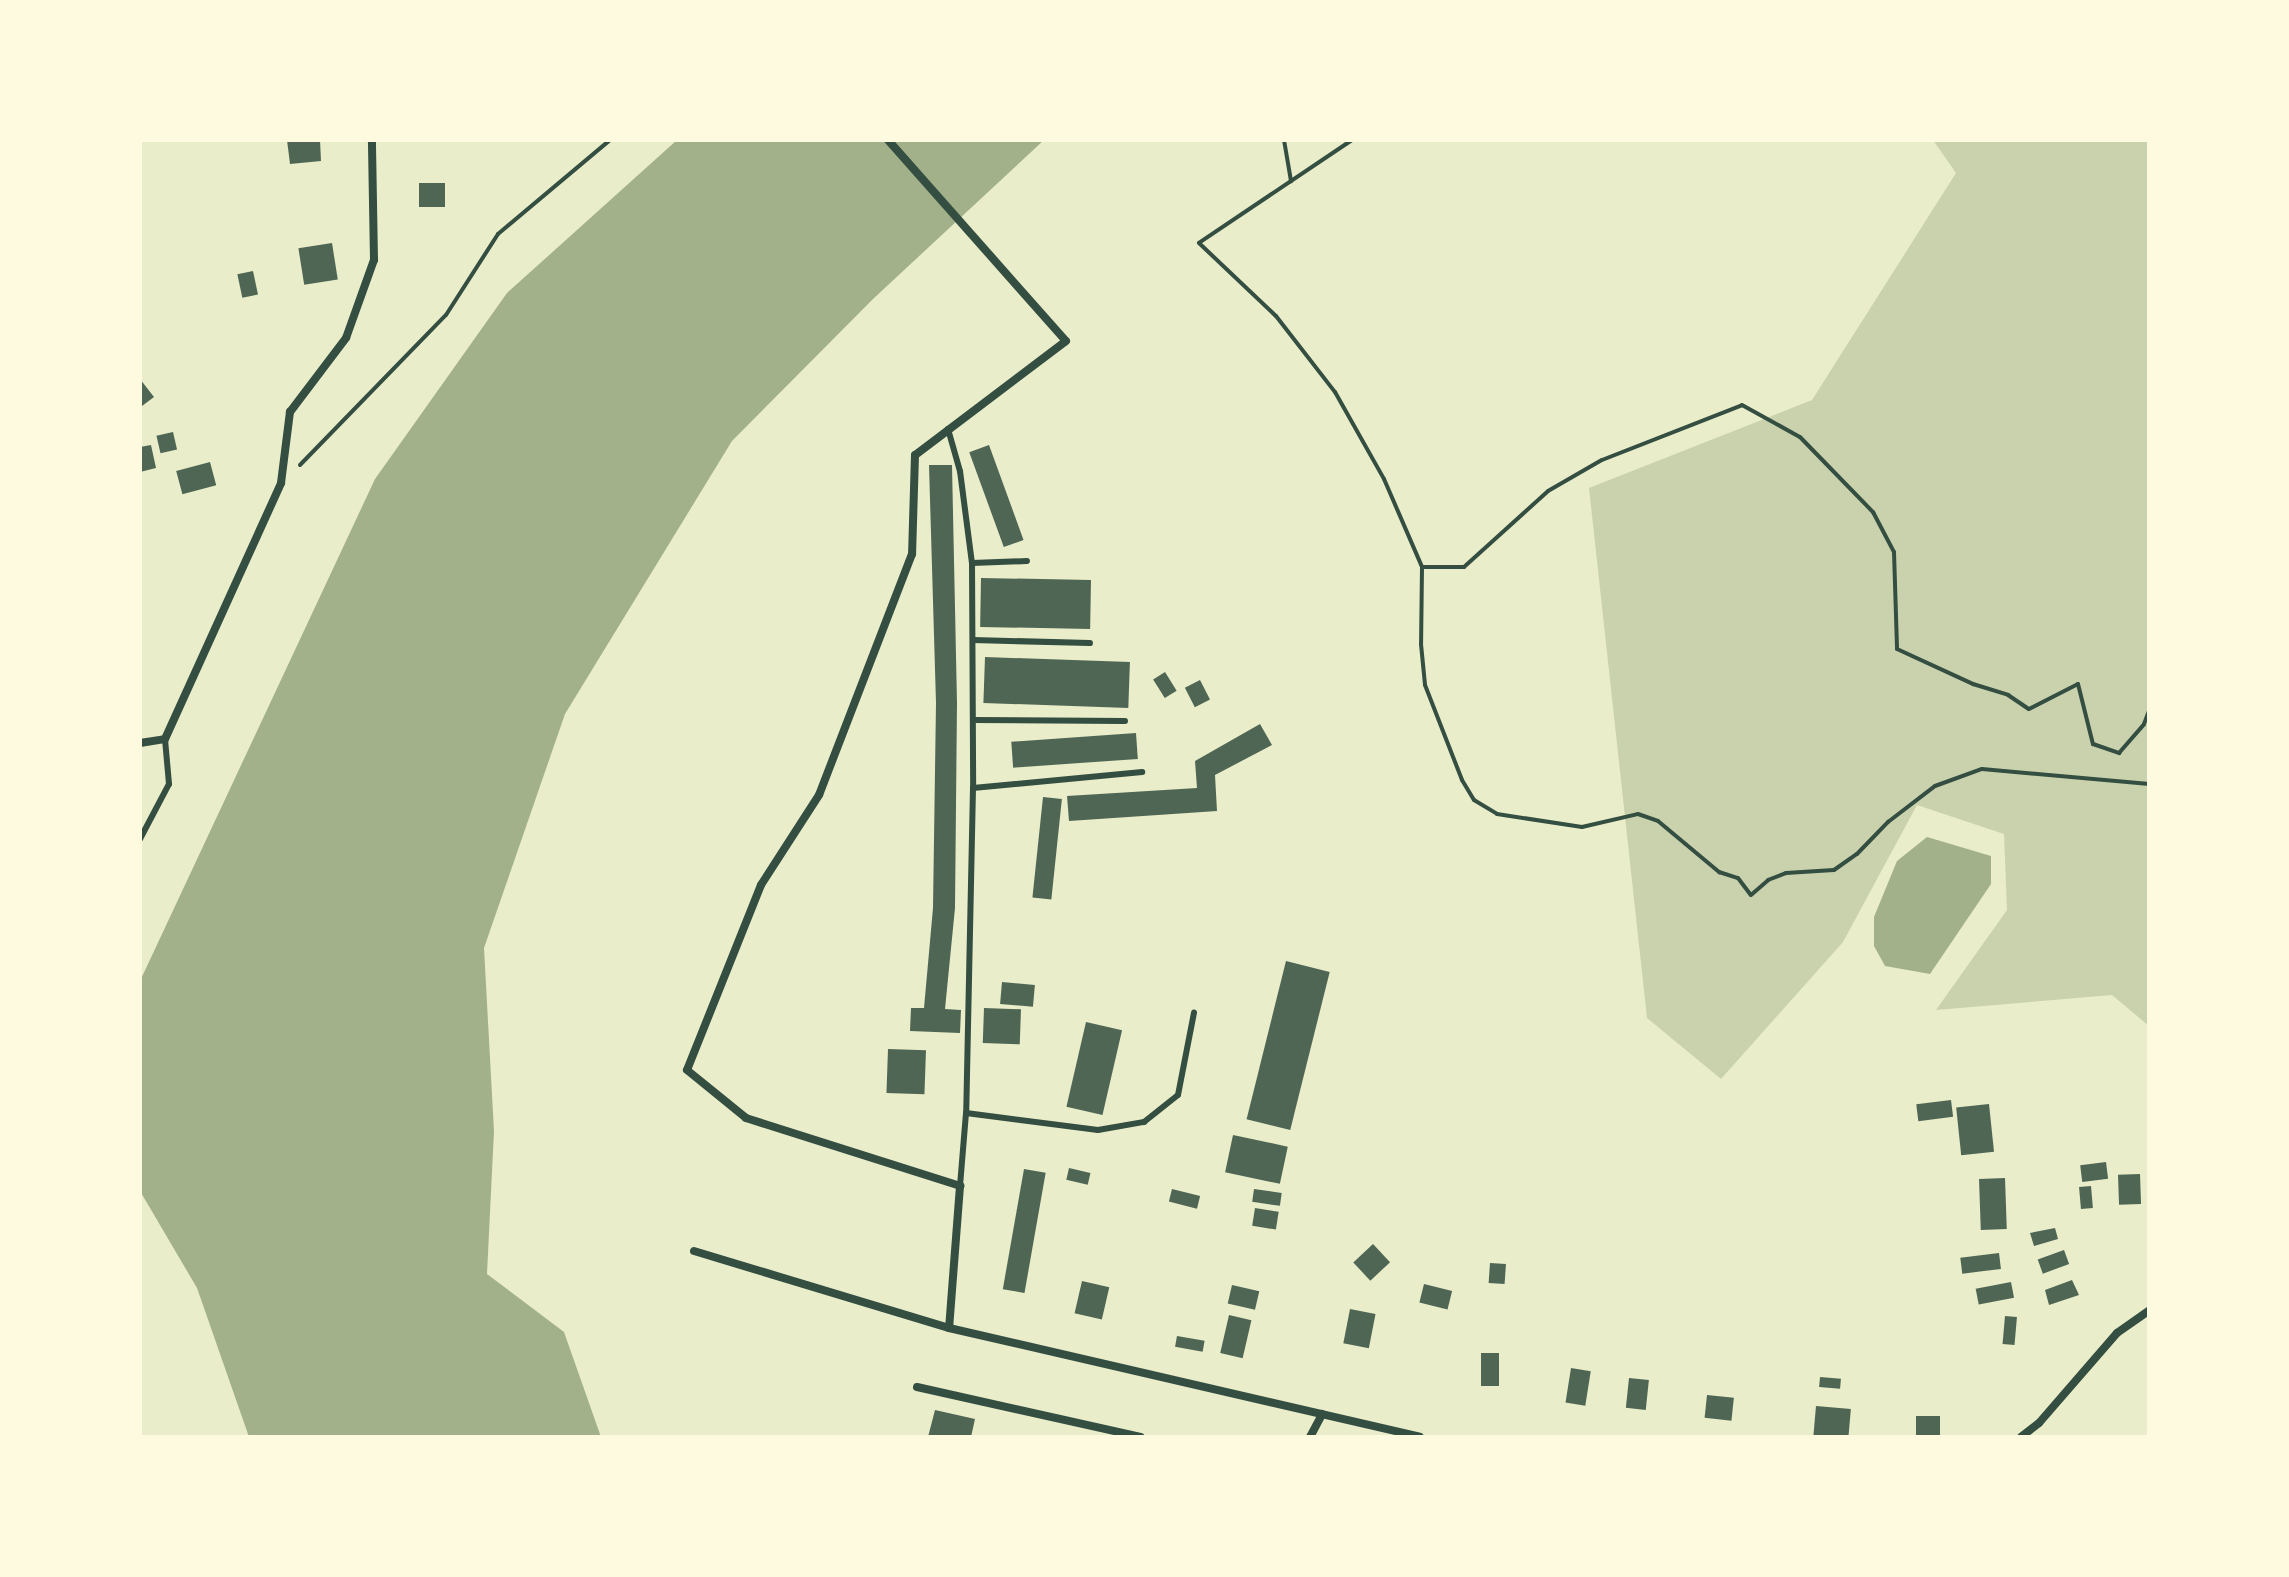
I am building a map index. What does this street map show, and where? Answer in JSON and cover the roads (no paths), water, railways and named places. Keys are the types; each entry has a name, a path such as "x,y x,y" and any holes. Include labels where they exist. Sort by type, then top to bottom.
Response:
{"street":[{"path":"140,743 165,739 281,483 290,412 346,338 374,260 372,140"},
{"path":"888,140 1066,341 915,455 912,554 819,795 761,885 687,1070 746,1118 960,1186 949,1328"},
{"path":"694,1251 949,1328 1420,1437"},
{"path":"2021,1437 2039,1423 2117,1333 2149,1311"},
{"path":"917,1387 1140,1437"},
{"path":"1310,1437 1322,1414"}],"lane":[{"path":"948,429 960,471 972,563 973,788 966,1113 960,1186"},
{"path":"972,563 1027,561"},
{"path":"973,640 1090,643"},
{"path":"973,720 1125,721"},
{"path":"140,839 169,784 165,739"},
{"path":"973,788 1142,772"},
{"path":"966,1113 1098,1130 1144,1122 1178,1095 1194,1013"}]}
